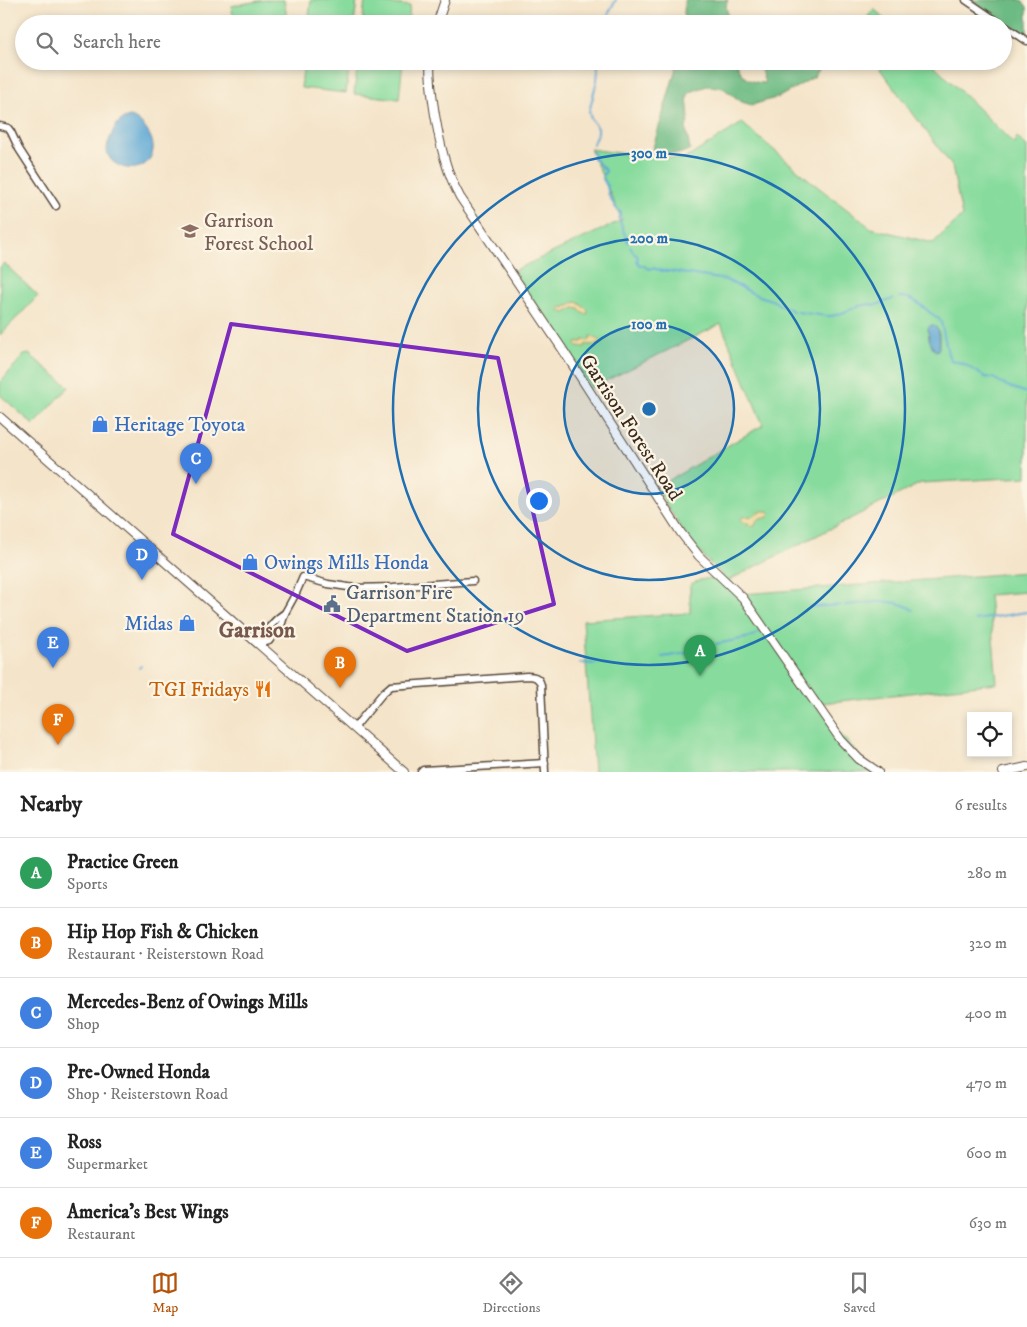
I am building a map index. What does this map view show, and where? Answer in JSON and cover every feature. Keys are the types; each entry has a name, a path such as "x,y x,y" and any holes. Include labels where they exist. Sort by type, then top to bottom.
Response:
{"main road":[{"path":"440,15 445,0"},
{"name":"Garrison Forest Road","path":"430,70 438,133 448,169 460,197 561,347 682,533 700,556 743,598 841,740 860,759 878,772"},
{"path":"0,417 404,772"},
{"path":"1003,772 1027,767"}],"street":[{"path":"966,0 988,15"},
{"path":"1012,31 1027,41"},
{"path":"0,126 8,128 11,132 19,149 56,206"},
{"path":"258,644 269,641 282,623 303,577 328,584 355,588 402,587 473,581"},
{"path":"354,728 383,692 391,686 527,676 537,678 541,685 545,772"},
{"path":"422,772 423,770 545,763"}],"highlighted area":[{"path":"231,324 498,358 554,604 407,651 173,534"}],"green space":[{"path":"264,0 284,0 286,15 233,15 231,6"},
{"path":"311,0 357,0 355,15 309,15"},
{"path":"685,0 728,0 726,5 728,15 684,15"},
{"path":"971,0 1022,0 1027,7 1027,36 1012,28 1012,15 992,15"},
{"path":"365,1 410,6 409,15 363,15"},
{"path":"874,9 880,15 869,15"},
{"path":"303,70 349,70 346,93 301,88"},
{"path":"357,70 402,70 399,99 354,94"},
{"path":"675,70 740,70 749,80 765,83 761,70 819,70 814,77 779,97 752,105 742,102 723,88 707,86 690,92 687,97 689,118 686,128 690,150 678,154 655,153 652,151"},
{"path":"881,70 939,70 1014,144 1017,137 1027,147 1027,477 921,483 729,580 743,594 1027,572 1027,592 989,595 997,683 814,704 874,772 594,772 583,620 690,613 691,584 700,580 723,576 704,557 684,532 656,488 763,425 721,324 591,388 513,271 622,220 590,149 632,155 685,159 742,123 813,183 871,228 933,243 962,216 952,166"},
{"path":"4,263 38,296 0,335 0,267"},
{"path":"29,354 69,387 34,425 0,395 0,382 24,355"}],"sand":[{"path":"577,302 588,310 588,313 585,314 579,309 574,308 565,313 560,311 560,307 565,308"},
{"path":"591,336 600,341 600,344 586,344 585,347 577,346 577,342 582,342 584,339 588,341"},
{"path":"762,511 769,511 770,514 768,517 757,520 755,526 750,526 748,523 741,521 742,517 753,516"}],"water":[{"path":"130,117 143,125 150,135 153,145 150,159 144,165 136,168 120,166 113,162 107,149 116,125 123,119"},
{"path":"931,325 936,327 939,333 939,348 937,351 934,350 929,339 928,328"}],"waterway":[{"path":"609,15 616,0"},
{"path":"593,144 598,128 591,119 589,112 598,70"},
{"path":"593,152 593,158 606,171 602,177 607,186 609,196 621,213 619,219 628,242"},
{"path":"630,247 638,257 637,261 640,265 649,269 653,268 662,271 726,280 795,312"},
{"path":"899,297 916,301 939,319 951,360 964,364 985,377 993,378 1007,386 1027,393"},
{"path":"798,312 832,316 859,306 876,305 893,299"},
{"path":"845,605 889,602 897,603 913,610"},
{"path":"810,607 841,605"},
{"path":"975,620 1027,612"},
{"path":"716,644 751,637 760,632"},
{"path":"662,657 711,647"},
{"path":"580,663 597,664"}],"place":[{"name":"Garrison Forest School","path":"190,231"},
{"name":"Heritage Toyota","path":"100,424"},
{"name":"Mercedes-Benz of Owings Mills","path":"196,484"},
{"name":"Owings Mills Honda","path":"250,562"},
{"name":"Pre-Owned Honda","path":"142,580"},
{"name":"Garrison Fire Department Station 19","path":"332,604"},
{"name":"Midas","path":"187,623"},
{"name":"Ross","path":"53,668"},
{"name":"Practice Green","path":"700,676"},
{"name":"Hip Hop Fish & Chicken","path":"340,688"},
{"name":"TGI Fridays","path":"263,689"},
{"name":"America's Best Wings","path":"58,745"}],"district":[{"name":"Garrison","path":"257,629"}]}
